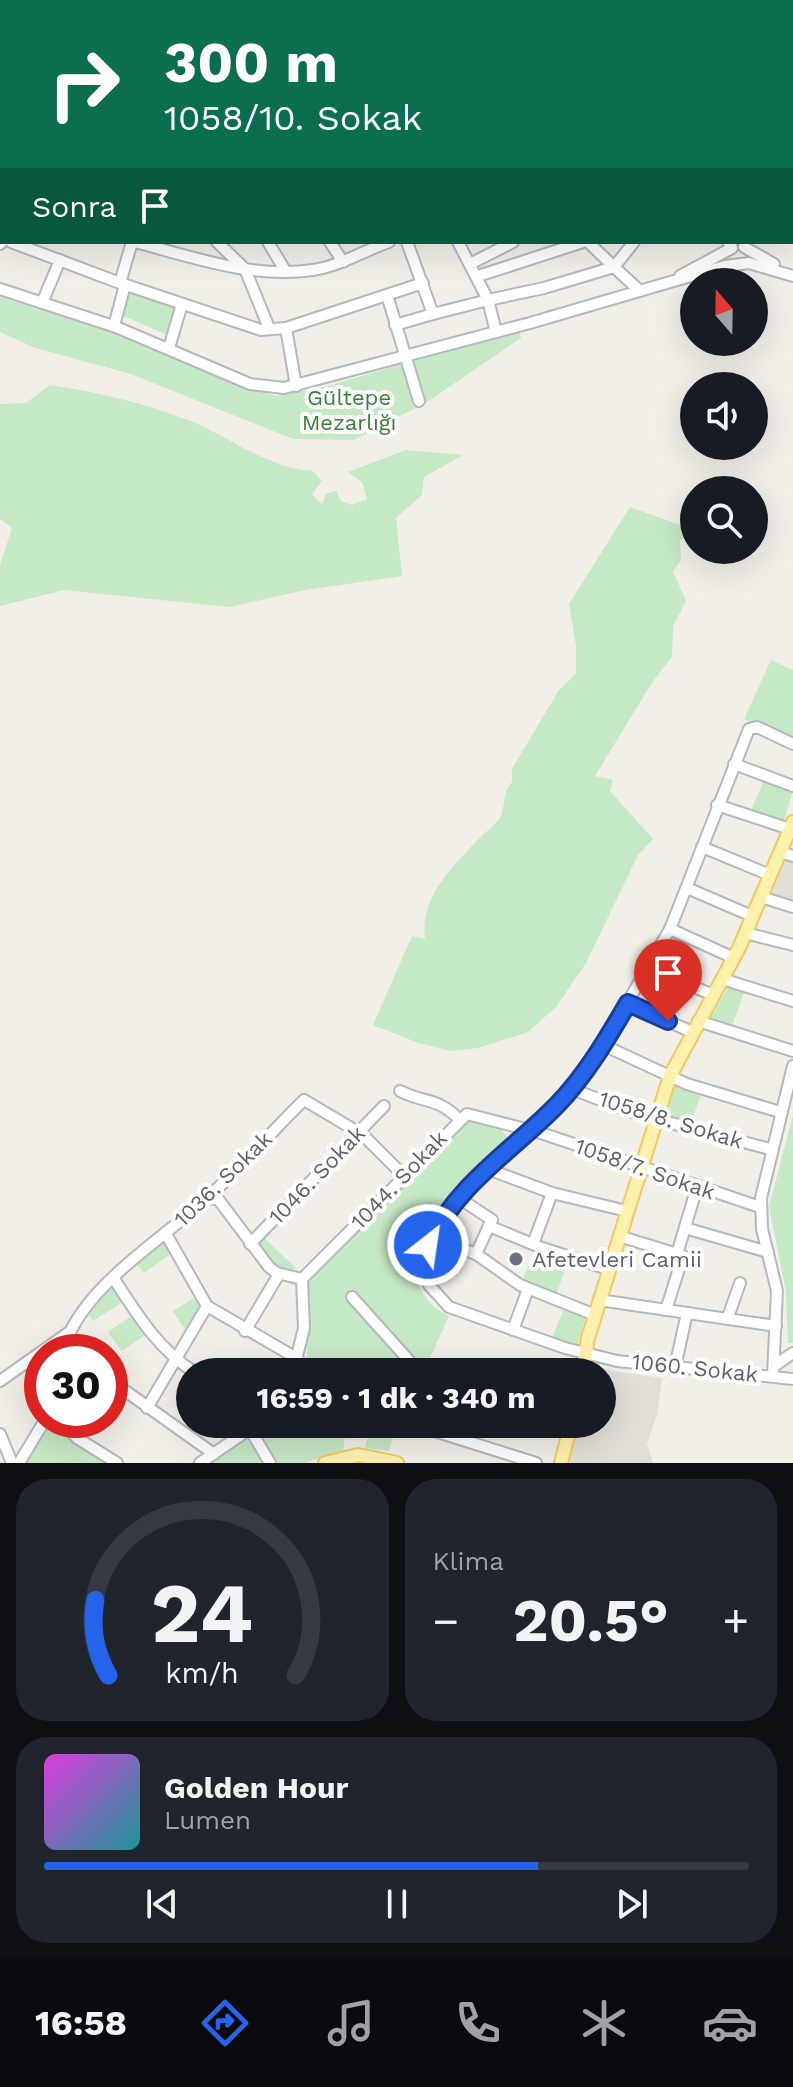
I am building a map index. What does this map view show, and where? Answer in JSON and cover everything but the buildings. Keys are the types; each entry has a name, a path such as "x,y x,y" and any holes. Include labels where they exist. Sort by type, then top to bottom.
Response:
{"main road":[{"path":"586,1358 608,1269 670,1076 734,958 791,825"},
{"path":"561,1463 567,1438"},
{"path":"325,1463 358,1455 397,1463"}],"street":[{"path":"16,244 122,284 261,330 286,328 423,283"},
{"path":"114,326 132,244"},
{"path":"219,244 245,269 269,328"},
{"path":"269,244 286,272"},
{"path":"331,244 343,262"},
{"path":"162,246 245,269 286,272 343,262 382,244"},
{"path":"408,244 433,314"},
{"path":"459,244 478,276 496,332"},
{"path":"470,264 509,244"},
{"path":"478,276 580,244"},
{"path":"588,244 640,291"},
{"path":"395,325 614,267 632,244"},
{"path":"736,245 730,258 739,263 765,266 793,275"},
{"path":"736,245 793,275"},
{"path":"659,287 736,245"},
{"path":"42,303 60,260"},
{"path":"0,289 114,326 250,384 296,386 739,263"},
{"path":"387,295 419,401"},
{"path":"169,348 182,304"},
{"path":"286,328 296,386"},
{"path":"595,1315 528,1289 476,1254 432,1237 485,1168 531,1131 572,1089 603,1045 670,929 717,805 751,727 793,744"},
{"path":"734,764 793,786"},
{"path":"717,805 791,825"},
{"path":"702,847 770,875"},
{"path":"780,852 793,856"},
{"path":"687,888 752,916"},
{"path":"761,897 793,907"},
{"path":"670,929 734,958"},
{"path":"745,933 793,945"},
{"path":"648,967 713,995"},
{"path":"722,979 793,1001"},
{"path":"628,1003 695,1026 793,1051"},
{"path":"603,1045 670,1076 780,1112"},
{"path":"773,1371 777,1291 760,1207 770,1149 793,1066"},
{"name":"1058/8. Sokak","path":"572,1089 637,1114 770,1149"},
{"path":"400,1091 443,1103 459,1119"},
{"name":"1036. Sokak","path":"68,1333 82,1312 114,1279 208,1198 304,1100 358,1132 404,1176"},
{"name":"1046. Sokak","path":"250,1244 384,1106"},
{"name":"1044. Sokak","path":"302,1279 459,1119 467,1114 479,1114 531,1131"},
{"name":"1058/7. Sokak","path":"531,1131 760,1207"},
{"path":"485,1168 552,1193 627,1211"},
{"path":"677,1254 697,1187"},
{"path":"533,1244 552,1193"},
{"path":"208,1198 218,1199 250,1244 279,1274 302,1279 304,1328 298,1358"},
{"path":"459,1198 492,1220 476,1254"},
{"path":"489,1226 608,1269"},
{"path":"685,1228 768,1252"},
{"path":"166,1234 207,1306 245,1331 296,1358"},
{"path":"619,1236 683,1256 666,1310"},
{"name":"1060. Sokak","path":"432,1237 424,1258 424,1271 438,1298 449,1307 617,1361 773,1371 793,1379"},
{"path":"245,1331 279,1274"},
{"path":"114,1279 158,1342 175,1360"},
{"path":"728,1317 740,1283"},
{"path":"513,1330 528,1289"},
{"path":"352,1297 407,1358"},
{"path":"599,1300 776,1326"},
{"path":"147,1408 207,1306"},
{"path":"675,1367 687,1313"},
{"path":"0,1381 68,1333"},
{"path":"773,1371 793,1353"},
{"path":"128,1394 214,1454"},
{"path":"19,1463 34,1438"},
{"path":"77,1438 117,1463"},
{"path":"200,1463 238,1438"},
{"path":"259,1438 270,1463"},
{"path":"457,1438 536,1463"},
{"path":"1,1439 12,1463"}],"shaded area":[{"path":"782,855 793,859 793,904 766,895"},
{"path":"616,1371 662,1378 657,1415 647,1444 653,1463 569,1463 576,1438 616,1438"}],"green space":[{"path":"126,292 179,308 170,336 119,314"},
{"name":"Gültepe Mezarlığı","path":"0,296 124,332 244,387 277,396 324,387 519,330 521,338 427,402 354,440 293,439 131,374 35,348 0,332"},
{"path":"50,385 120,399 171,414 265,458 313,471 322,481 312,494 322,504 326,494 336,491 341,501 352,505 367,499 362,482 348,472 406,450 463,455 424,477 422,495 396,518 402,576 305,590 230,607 64,590 0,606 0,565 12,528 0,519 0,404 26,403"},
{"path":"630,507 680,525 680,562 673,572 686,601 673,626 672,657 653,681 595,776 613,780 610,791 653,839 638,855 586,963 556,1007 528,1032 478,1048 451,1051 416,1042 373,1025 412,936 425,939 427,910 440,884 499,819 512,782 512,769 559,690 576,674 576,645 569,604"},
{"path":"771,660 793,670 793,739 744,719"},
{"path":"764,780 793,790 783,824 750,813"},
{"path":"729,986 745,990 731,1028 709,1020"},
{"path":"673,1083 702,1091 691,1123 663,1114"},
{"path":"793,1116 793,1343 788,1343 786,1292 769,1206"},
{"path":"469,1118 498,1126 508,1138 447,1201 423,1242 417,1263 418,1283 428,1301 449,1316 430,1358 306,1358 307,1284 311,1276"},
{"path":"263,1237 297,1269 278,1269 256,1244"},
{"path":"165,1240 172,1253 144,1273 137,1264"},
{"path":"536,1251 568,1262 555,1297 522,1280"},
{"path":"113,1286 123,1302 93,1321 87,1313"},
{"path":"197,1296 202,1307 187,1333 173,1311"},
{"path":"564,1309 585,1318 577,1348 551,1340"},
{"path":"133,1315 147,1334 128,1347 128,1334 108,1332"},
{"path":"37,1438 71,1438 77,1445 111,1463 23,1463"},
{"path":"262,1438 345,1438 343,1451 304,1463 275,1463"},
{"path":"368,1438 392,1438 389,1451 365,1448"},
{"path":"247,1439 264,1463 209,1463 212,1461"}],"place":[{"name":"Afetevleri Camii","path":"516,1259"}],"route":[{"path":"428,1245 449,1209 482,1170 531,1131 578,1082 628,1003 668,1021"}]}
